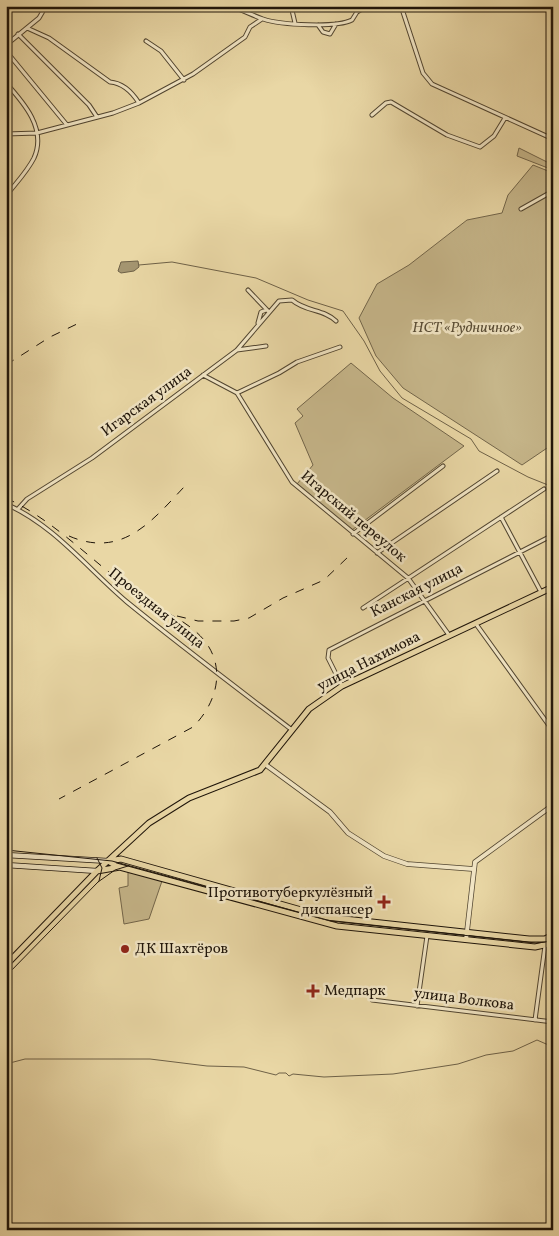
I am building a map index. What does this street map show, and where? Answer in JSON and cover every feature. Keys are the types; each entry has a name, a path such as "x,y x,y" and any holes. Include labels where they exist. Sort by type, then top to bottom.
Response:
{"main road":[{"name":"улица Нахимова","path":"99,871 149,823 171,808 198,794 260,770 314,704 342,686 553,587"},
{"path":"6,855 108,861 120,859 326,917 538,940 553,935"},
{"path":"108,861 120,867 325,924 466,940 545,946 553,944"},
{"path":"6,864 99,871 120,867"},
{"path":"6,965 99,871"},
{"path":"6,969 99,871"}],"street":[{"path":"6,45 39,18 46,6"},
{"path":"229,6 244,10 262,19 326,26 352,20 357,12 367,6"},
{"path":"291,6 295,23"},
{"path":"401,6 417,58 427,79 432,84 553,139"},
{"path":"6,134 37,133 62,125 97,118 139,103 184,80 245,37 250,28 262,19"},
{"path":"318,25 328,34 334,31 336,24"},
{"path":"27,28 49,38 110,82 118,82 132,93 139,103"},
{"path":"18,34 89,105 97,118"},
{"path":"146,41 161,51 184,80"},
{"path":"6,51 64,119 67,125"},
{"path":"6,82 34,120 37,133 34,158 6,196"},
{"path":"372,115 386,103 391,102 446,135 480,146 494,136 505,118"},
{"path":"521,210 553,191"},
{"path":"248,290 268,311"},
{"name":"Игарская улица","path":"18,510 27,499 92,458 237,350 268,311 279,301 292,300 303,308 330,315 336,321"},
{"path":"258,324 261,312 268,311"},
{"path":"237,350 266,346"},
{"path":"237,393 280,373 297,362 340,347"},
{"name":"Игарский переулок","path":"204,375 237,393 292,482 408,578 450,636"},
{"path":"353,534 443,466"},
{"path":"377,553 497,471"},
{"path":"363,608 544,489"},
{"name":"Проездная улица","path":"6,504 51,532 126,601 293,731"},
{"path":"501,518 541,593"},
{"name":"Канская улица","path":"342,686 328,658 328,650 553,535"},
{"path":"476,624 553,731"},
{"path":"266,765 330,812 348,833 384,856 407,864 473,869"},
{"path":"466,940 475,862 553,805"},
{"path":"417,1006 427,936"},
{"path":"535,1020 545,946"},
{"name":"улица Волкова","path":"372,1000 553,1022"}],"green space":[{"path":"519,148 553,165 553,170 517,156"},
{"name":"НСТ «Рудничное»","path":"533,165 553,173 553,444 522,465 403,388 376,356 359,318 377,284 409,265 467,220 502,213 508,195"},
{"path":"351,363 393,398 464,446 352,530 297,484 313,465 295,423 303,416 297,409"},
{"path":"128,871 162,881 149,919 124,924 119,888 128,886"}],"shaded area":[{"path":"138,261 139,267 134,271 121,273 118,271 121,262"}],"waterway":[{"path":"139,265 172,262 256,278 308,300 343,311 364,341 380,371 402,398 471,439 479,451 528,477 553,487"},
{"path":"6,1064 25,1059 150,1059 207,1066 244,1067 276,1075 286,1073 289,1076 293,1074 324,1077 393,1074 458,1064 486,1055 513,1051 537,1040 553,1047"}],"tram line":[{"path":"6,850 112,861 331,921 536,943 553,939"},
{"path":"6,976 99,881 102,868 97,858"},
{"path":"98,882 115,870 128,866"}],"railway":[{"path":"6,365 50,337 79,323"},
{"path":"69,536 88,542 105,543 120,540 148,524 184,487"},
{"path":"6,498 42,518 122,583 147,601 193,629 207,644 216,666 217,677 212,698 207,709 193,727 59,799"},
{"path":"177,616 198,621 234,621 249,618 283,598 324,580 348,557"}],"place":[{"name":"Противотуберкулёзный диспансер","path":"384,902"},
{"name":"ДК Шахтёров","path":"125,949"},
{"name":"Медпарк","path":"313,991"}]}
